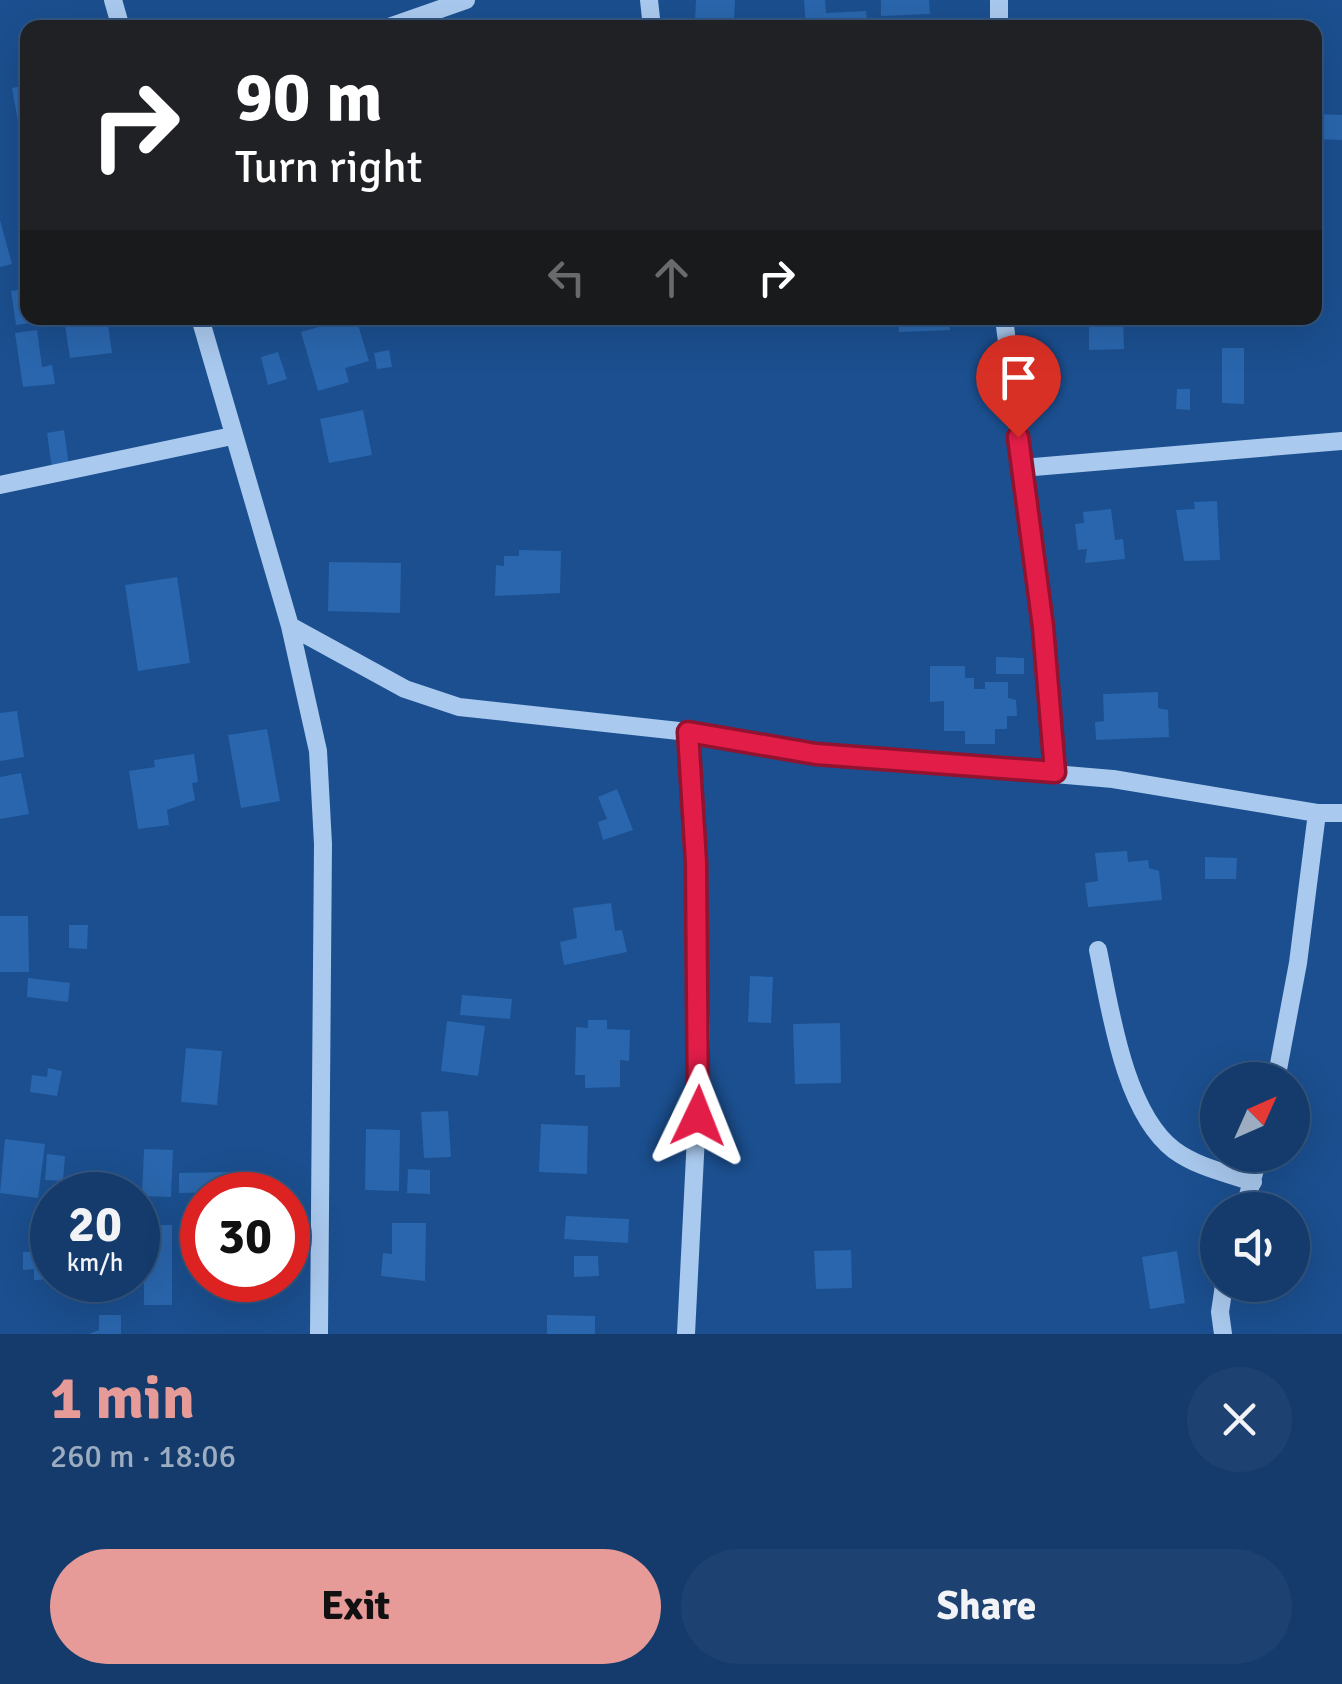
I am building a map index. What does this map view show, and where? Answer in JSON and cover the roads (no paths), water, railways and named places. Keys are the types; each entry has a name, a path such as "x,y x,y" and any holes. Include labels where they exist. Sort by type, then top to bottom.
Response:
{"street":[{"path":"409,20 466,0"},
{"path":"202,325 290,626 318,751 323,844 319,1334"},
{"path":"1005,325 1043,627 1055,772"},
{"path":"0,485 232,436"},
{"path":"1022,468 1342,441"},
{"path":"290,626 405,689 459,707 688,732 816,754 1055,772 1197,790 1317,813 1342,813"},
{"path":"686,1334 700,1037 688,732"},
{"path":"1279,1062 1298,963 1317,813"},
{"path":"1098,950 1121,1055 1164,1141 1194,1162 1253,1182"},
{"path":"1250,1192 1255,1172"},
{"path":"1223,1334 1224,1302"}]}
